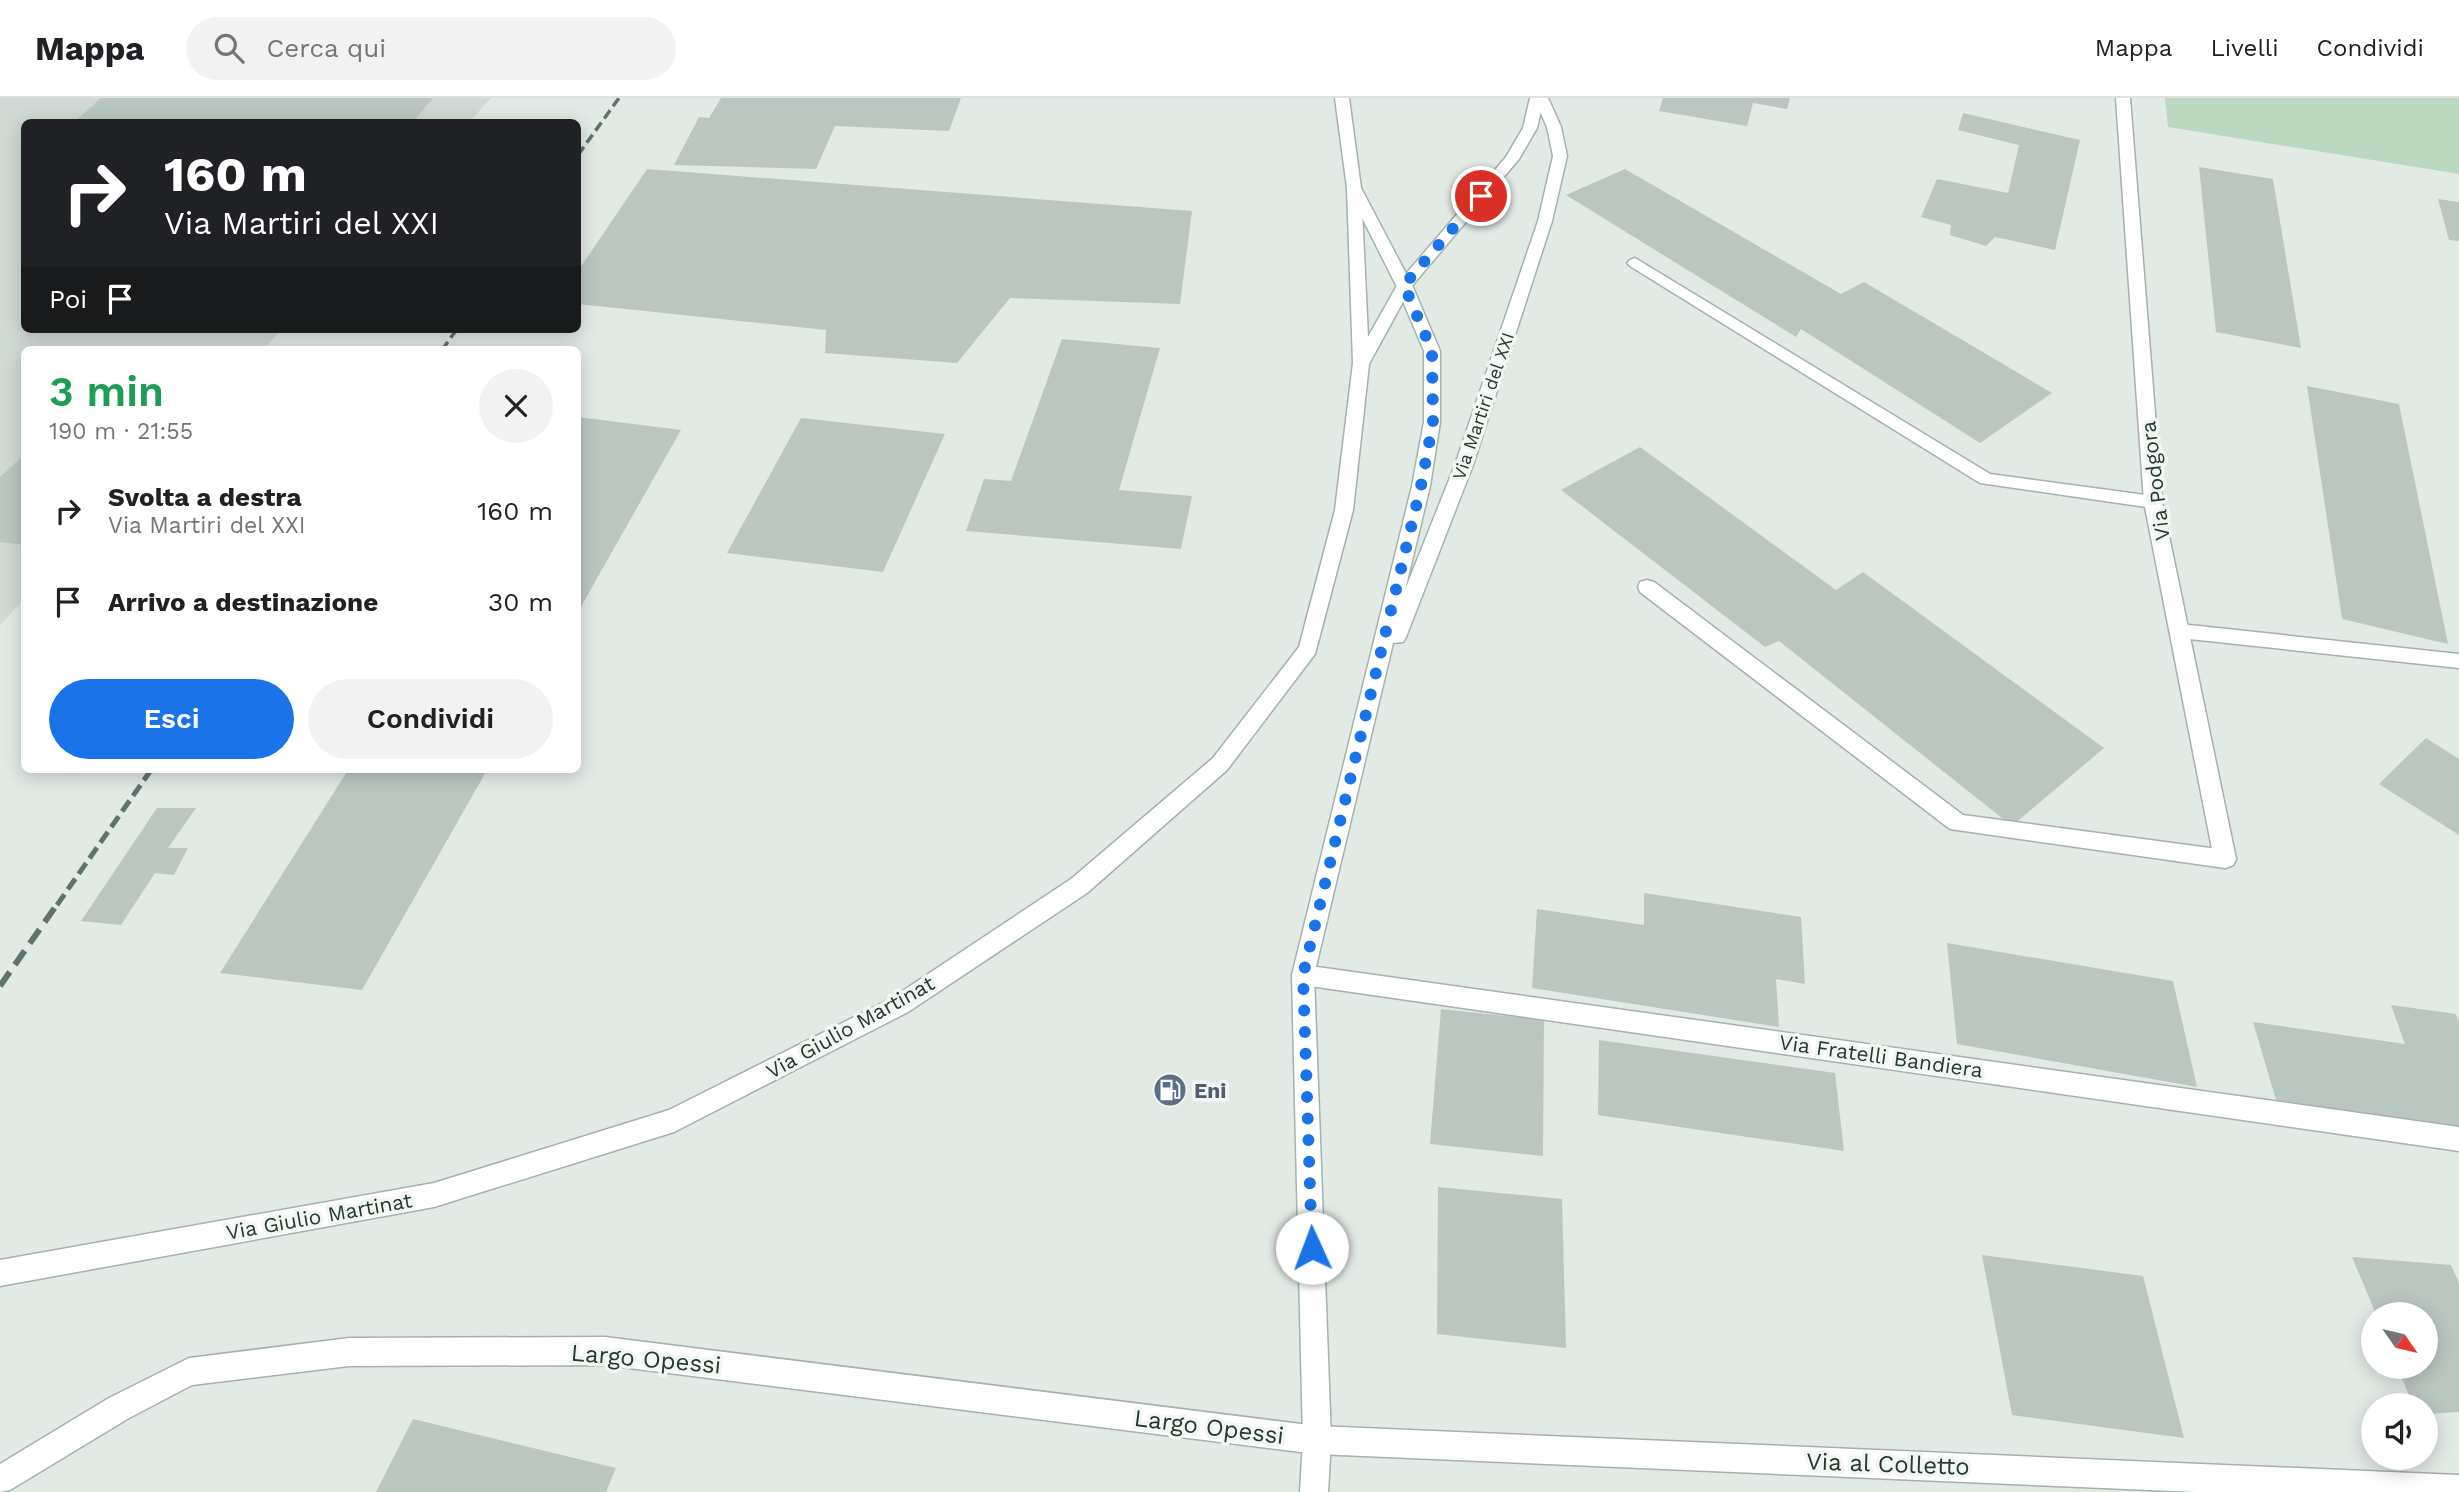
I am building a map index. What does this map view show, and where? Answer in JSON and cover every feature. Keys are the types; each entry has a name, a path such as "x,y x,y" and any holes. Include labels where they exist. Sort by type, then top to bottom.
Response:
{"street":[{"name":"Via Martiri del XXI","path":"1342,98 1354,188 1361,363"},
{"name":"Via Martiri del XXI","path":"1361,363 1404,285 1512,159 1530,128 1539,98"},
{"name":"Via Martiri del XXI","path":"1368,708 1464,465 1545,221 1560,156 1554,127 1539,98"},
{"name":"Via Podgora","path":"1647,587 1958,822 2225,859 2153,502 2123,98"},
{"name":"Via Martiri del XXI","path":"1314,1492 1317,1440 1303,975 1421,486 1433,422 1432,351 1404,285 1354,188"},
{"path":"1635,262 1986,479 2153,502"},
{"name":"Via Giulio Martinat","path":"0,1273 434,1195 674,1120 900,1004 1068,894 1220,764 1308,649 1344,510 1361,363"},
{"path":"2180,631 2459,662"},
{"name":"Via Fratelli Bandiera","path":"1303,975 2459,1139"},
{"name":"Largo Opessi","path":"0,1480 119,1408 189,1372 349,1352 605,1350 1317,1440"},
{"name":"Via al Colletto","path":"1317,1440 2459,1489"}],"shaded area":[{"path":"0,98 491,98 472,119 21,119 21,333 278,333 267,346 21,346 21,602 0,625"}],"green space":[{"path":"2165,98 2459,98 2459,174 2168,127"}],"building":[{"path":"101,98 433,98 416,119 77,119"},
{"path":"721,98 961,98 949,131 835,126 816,169 674,165 699,117 709,118"},
{"path":"1663,98 1790,98 1787,109 1753,103 1747,126 1659,111"},
{"path":"1963,113 2080,140 2055,250 1995,237 1986,246 1950,235 1951,225 1921,217 1937,179 2008,193 2019,145 1958,130"},
{"path":"2199,167 2273,179 2301,348 2216,332"},
{"path":"647,169 1192,211 1180,304 1010,298 957,363 825,353 826,330 581,304 581,267"},
{"path":"1625,169 1841,294 1864,282 2052,393 1980,443 1801,329 1796,337 1566,195"},
{"path":"2438,199 2459,202 2459,241 2449,240"},
{"path":"1062,339 1160,348 1119,490 1192,496 1181,549 966,531 984,479 1011,481"},
{"path":"2307,386 2399,404 2448,644 2342,619"},
{"path":"581,417 681,430 581,607"},
{"path":"801,418 945,434 883,572 727,553"},
{"path":"1640,447 1836,590 1863,572 2104,748 2012,826 1779,641 1765,647 1561,490"},
{"path":"21,458 21,545 0,542 0,477"},
{"path":"2426,738 2459,759 2459,835 2379,784"},
{"path":"346,773 485,773 362,990 220,973"},
{"path":"157,808 196,808 168,848 188,848 174,875 155,873 121,925 81,921"},
{"path":"1644,893 1801,917 1805,984 1776,979 1779,1027 1532,988 1537,909 1644,925"},
{"path":"1947,943 2173,981 2197,1087 1957,1044"},
{"path":"2391,1005 2456,1014 2459,1022 2459,1127 2276,1100 2253,1022 2405,1044"},
{"path":"1441,1009 1544,1020 1543,1156 1430,1144"},
{"path":"1599,1040 1835,1073 1844,1151 1598,1115"},
{"path":"1438,1187 1562,1199 1566,1348 1437,1334"},
{"path":"1982,1255 2143,1276 2184,1438 2012,1415"},
{"path":"2352,1257 2451,1265 2459,1283 2459,1412 2438,1413 2438,1393 2408,1393 2402,1379 2438,1379 2438,1302 2371,1302"},
{"path":"413,1419 616,1468 606,1492 376,1492"}],"railway":[{"path":"581,151 619,98"},
{"path":"445,346 454,333"},
{"path":"57,905 149,773"},
{"path":"0,986 58,903"}],"place":[{"name":"Eni","path":"1170,1090"}],"route":[{"path":"1312,1248 1303,975 1421,486 1433,422 1432,351 1404,285 1481,196"}]}
